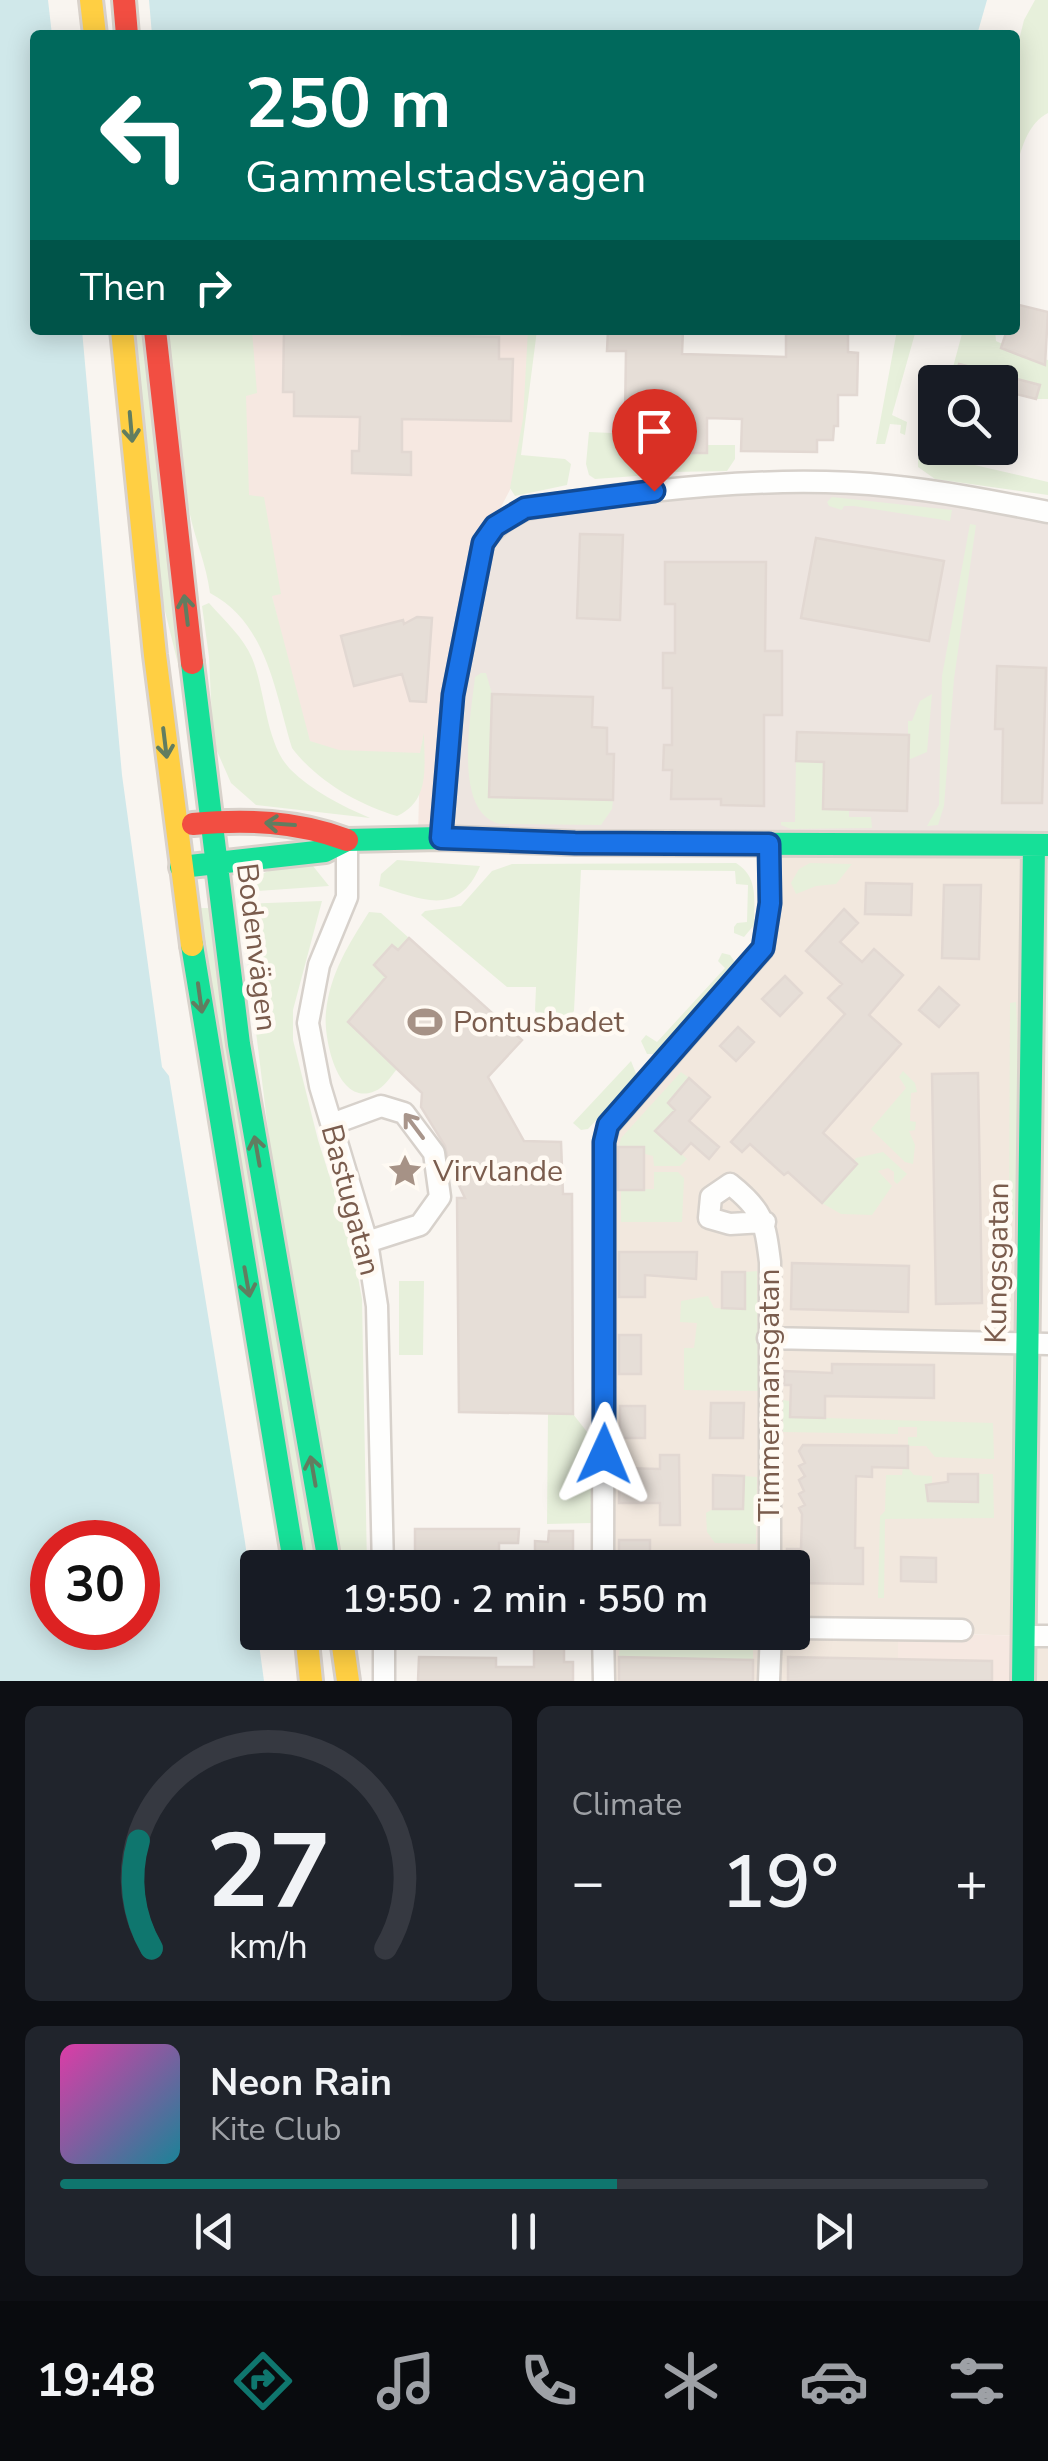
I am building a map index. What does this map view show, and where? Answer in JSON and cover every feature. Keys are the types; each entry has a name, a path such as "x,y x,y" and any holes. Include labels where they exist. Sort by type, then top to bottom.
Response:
{"main road":[{"path":"92,0 95,30"},
{"path":"124,0 127,30"},
{"name":"Bodenvägen","path":"122,335 148,604 181,867 292,1550"},
{"name":"Bodenvägen","path":"157,335 210,822 239,1044 327,1550"},
{"path":"176,826 210,822 300,825 347,840 1041,845"},
{"path":"181,867 324,852 347,840"},
{"name":"Kungsgatan","path":"1023,1681 1037,1344 1041,845"},
{"path":"308,1650 311,1681"},
{"path":"344,1650 348,1681"}],"street":[{"path":"441,838 453,695 483,543 495,526 511,514 525,508 623,494 703,486 798,484 889,486 1048,512"},
{"name":"Bastugatan","path":"347,840 347,897 319,965 308,1023 320,1086 367,1242 378,1322 383,1550"},
{"path":"603,1550 604,1159 608,1125 763,948 770,903 769,844"},
{"path":"332,1124 381,1106 404,1112 434,1153 440,1197 420,1224 367,1242"},
{"name":"Timmermansgatan","path":"765,1222 770,1262 770,1550"},
{"path":"768,1338 1037,1344"},
{"path":"810,1628 962,1630"},
{"path":"1023,1636 1048,1636"},
{"path":"384,1650 384,1681"},
{"path":"604,1650 604,1681"},
{"path":"769,1681 770,1650"}],"shaded area":[{"path":"243,335 528,335 528,392 513,484 490,528 443,836 418,836 420,756 338,753 307,740 247,494"},
{"path":"801,483 1048,516 1048,846 443,836 474,595 490,528 587,497"},
{"path":"772,843 1036,846 1024,1635 1048,1636 1048,1681 1024,1681 1024,1636 899,1632 898,1681 603,1681 603,1650 810,1650 810,1550 604,1550 606,1137 767,937"},
{"path":"898,1632 1024,1636 1024,1681 898,1681"}],"green space":[{"path":"1035,0 1048,0 1048,113 1031,129 1020,156 1020,36"},
{"path":"135,335 145,335 178,664 161,595"},
{"path":"168,335 252,335 257,393 246,396 249,495 264,497 281,594 272,596 310,741 339,750 420,753 424,733 420,792 416,801 397,816 340,790 292,748 274,682 257,640 229,606 210,593 191,521 178,443"},
{"path":"528,335 536,335 521,455 565,459 571,464 567,485 515,496 510,488 523,419"},
{"path":"896,335 915,335 892,415 907,422 905,435 900,433 901,425 890,424 885,444 876,444"},
{"path":"962,335 995,335 996,341 1048,360 1048,399 1036,399 1039,385 1018,379 1018,365 954,365"},
{"path":"589,432 657,435 656,470 650,475 595,479 589,475 586,464"},
{"path":"707,445 735,445 735,459 727,471 667,469 667,454 706,453"},
{"path":"975,465 1048,482 1048,495 935,479 918,467"},
{"path":"832,497 952,510 950,521 854,506 844,506 842,510 829,506 827,502"},
{"path":"970,524 976,525 954,679 944,806 938,825 927,826 939,805 942,676"},
{"path":"209,603 239,636 252,658 275,745 290,769 328,797 370,818 256,805 231,783 213,742 202,606"},
{"path":"486,673 492,694 489,797 613,800 601,825 500,824 485,816 475,802 468,761 475,677"},
{"path":"932,694 927,752 908,760 908,721 912,721 920,701"},
{"path":"796,761 824,762 849,809 849,817 871,817 872,828 791,829 781,825 795,822"},
{"path":"397,860 480,866 461,893 437,900 379,886 381,874"},
{"path":"736,863 749,875 754,890 754,925 744,937 734,933 734,927 747,922 748,885 736,884 735,871 581,870 574,1011 559,1031 535,1011 536,987 507,987 421,915 425,911 461,906 492,871 512,864"},
{"path":"810,863 852,864 836,884 796,894 791,883 799,869"},
{"path":"313,866 329,886 245,892 265,872"},
{"path":"322,901 293,1010 293,1040 318,1140 353,1250 362,1299 367,1550 340,1550 271,1154 243,904"},
{"path":"198,908 211,908 316,1550 306,1550"},
{"path":"369,912 381,913 409,938 398,950 391,945 374,965 386,977 349,1022 397,1069 384,1085 362,1093 351,1089 335,1067 327,1037 326,1012 336,972"},
{"path":"722,953 730,955 737,965 657,1054 647,1054 641,1041 646,1035 657,1042 725,968 718,961"},
{"path":"1016,1002 1017,1219 1009,1218 1010,1003"},
{"path":"631,1061 637,1076 588,1129 581,1130 573,1123"},
{"path":"903,1071 915,1083 917,1092 911,1093 910,1121 916,1122 915,1130 909,1131 915,1145 913,1164 905,1162 871,1129 906,1088 899,1077"},
{"path":"681,1072 689,1078 668,1103 700,1128 701,1133 691,1143 666,1121 656,1131 687,1159 680,1166 654,1166 653,1156 619,1147 621,1138"},
{"path":"883,1152 907,1174 897,1184 894,1172 888,1168 878,1171 892,1186 872,1215 841,1214 822,1203 857,1165 856,1158"},
{"path":"654,1172 678,1172 684,1178 682,1222 621,1222 621,1190 654,1189"},
{"path":"757,1271 758,1391 684,1390 684,1348 694,1348 697,1323 680,1322 681,1301 708,1296 714,1308 744,1309 745,1272"},
{"path":"399,1281 424,1281 423,1355 399,1355"},
{"path":"783,1400 789,1401 790,1417 993,1423 994,1459 935,1457 926,1446 908,1446 908,1437 917,1437 917,1427 898,1427 898,1434 783,1432"},
{"path":"548,1413 573,1414 591,1437 592,1523 547,1524"},
{"path":"903,1468 914,1475 932,1476 932,1484 926,1485 928,1500 977,1502 978,1474 993,1474 994,1518 885,1519 884,1598 878,1598 880,1516 885,1511 886,1475 902,1475"},
{"path":"744,1476 757,1477 756,1544 715,1543 707,1532 706,1513 713,1509 743,1509"},
{"path":"620,1650 753,1650 753,1660 619,1657"}],"water":[{"path":"0,0 48,0 51,30 30,30 30,335 82,335 122,775 162,1067 169,1076 246,1550 240,1550 240,1650 260,1650 264,1681 0,1681"},
{"path":"149,0 987,0 978,30 152,30"}],"building":[{"path":"1020,305 1048,312 1045,365 1001,348 1005,335 1020,335"},
{"path":"284,335 499,337 499,359 513,359 511,421 402,419 402,452 411,452 411,475 352,473 352,451 359,451 360,417 294,416 294,392 283,392"},
{"path":"608,335 683,335 682,354 786,357 786,335 848,335 848,352 858,353 857,395 838,395 838,426 834,426 833,440 817,440 817,452 741,451 742,419 707,418 707,453 672,453 673,418 625,416 626,351 607,351"},
{"path":"1018,379 1040,385 1036,399 1018,394"},
{"path":"580,534 623,535 620,620 577,618"},
{"path":"816,538 944,561 929,641 801,618"},
{"path":"665,562 766,562 765,651 782,651 782,715 764,715 764,806 721,805 721,799 671,799 672,770 663,770 664,745 672,745 672,688 663,688 663,653 675,653 675,604 665,604"},
{"path":"417,617 432,618 426,702 410,701 402,674 354,686 341,636 403,620 404,624"},
{"path":"997,666 1046,668 1042,803 1002,803 1003,729 995,729"},
{"path":"492,694 593,697 592,727 607,728 607,754 614,754 613,800 489,797"},
{"path":"797,732 909,735 907,811 823,809 824,762 796,761"},
{"path":"866,883 912,884 911,915 865,914"},
{"path":"944,885 981,885 979,959 942,958"},
{"path":"844,909 858,923 840,942 862,962 874,949 903,975 869,1015 901,1044 823,1133 857,1164 822,1203 750,1144 742,1152 731,1142 845,1014 828,998 842,984 806,951"},
{"path":"409,938 522,1040 488,1077 524,1141 561,1142 563,1194 572,1194 573,1414 459,1412 457,1198 465,1198 445,1146 421,1107 422,1093 348,1022 386,977 374,965 392,945 398,950"},
{"path":"785,976 802,993 780,1016 762,999"},
{"path":"939,987 959,1005 939,1027 919,1010"},
{"path":"738,1027 754,1042 736,1061 720,1046"},
{"path":"978,1073 982,1303 936,1304 932,1074"},
{"path":"689,1078 710,1097 689,1121 719,1147 709,1159 691,1143 681,1154 655,1131 675,1110 668,1103"},
{"path":"618,1147 644,1147 644,1190 618,1190"},
{"path":"619,1252 697,1252 696,1279 645,1275 645,1297 619,1297"},
{"path":"792,1263 909,1266 908,1312 791,1309"},
{"path":"722,1272 745,1272 745,1309 722,1308"},
{"path":"619,1335 641,1335 641,1374 619,1374"},
{"path":"832,1364 934,1365 934,1398 825,1396 825,1418 790,1417 791,1385 784,1385 784,1371 832,1373"},
{"path":"711,1403 744,1403 743,1438 710,1438"},
{"path":"620,1406 645,1406 645,1438 620,1438"},
{"path":"803,1445 908,1446 908,1468 872,1467 872,1477 856,1476 855,1548 863,1548 863,1584 810,1583 810,1550 787,1550 801,1549 799,1508 805,1505 799,1494 804,1491 799,1480 805,1476 799,1466 805,1463 799,1451"},
{"path":"660,1455 679,1455 680,1525 660,1525 660,1503 619,1503 620,1468 660,1469"},
{"path":"948,1474 978,1474 978,1502 928,1501 926,1485 948,1482"},
{"path":"713,1475 744,1476 743,1509 713,1509"},
{"path":"415,1529 519,1529 518,1543 499,1543 499,1550 415,1550"},
{"path":"549,1531 573,1531 573,1550 535,1550 535,1541 548,1542"},
{"path":"619,1540 650,1540 650,1550 619,1550"},
{"path":"901,1557 936,1558 936,1582 901,1581"},
{"path":"534,1650 564,1650 564,1662 573,1662 573,1681 418,1681 419,1657 496,1658 496,1667 534,1667"},
{"path":"619,1657 753,1660 753,1681 619,1681"},
{"path":"788,1657 992,1661 992,1681 788,1681"}],"traffic: fast":[{"path":"192,663 239,1044 327,1550"},
{"path":"181,867 325,851 347,840 1048,845"},
{"path":"1023,1681 1034,845"},
{"path":"192,945 292,1550"}],"traffic: slow":[{"path":"91,0 94,30"},
{"path":"123,335 155,655 192,945"},
{"path":"308,1650 311,1681"},
{"path":"344,1650 348,1681"}],"traffic: jam":[{"path":"124,0 127,30"},
{"path":"156,335 192,663"},
{"path":"193,824 271,823 347,840"}],"place":[{"name":"Pontusbadet","path":"425,1022"},
{"name":"Virvlande","path":"405,1171"}],"route":[{"path":"604,1454 604,1142 608,1125 739,980 763,948 770,903 769,844 441,838 453,695 483,543 495,526 525,508 654,491"}]}
